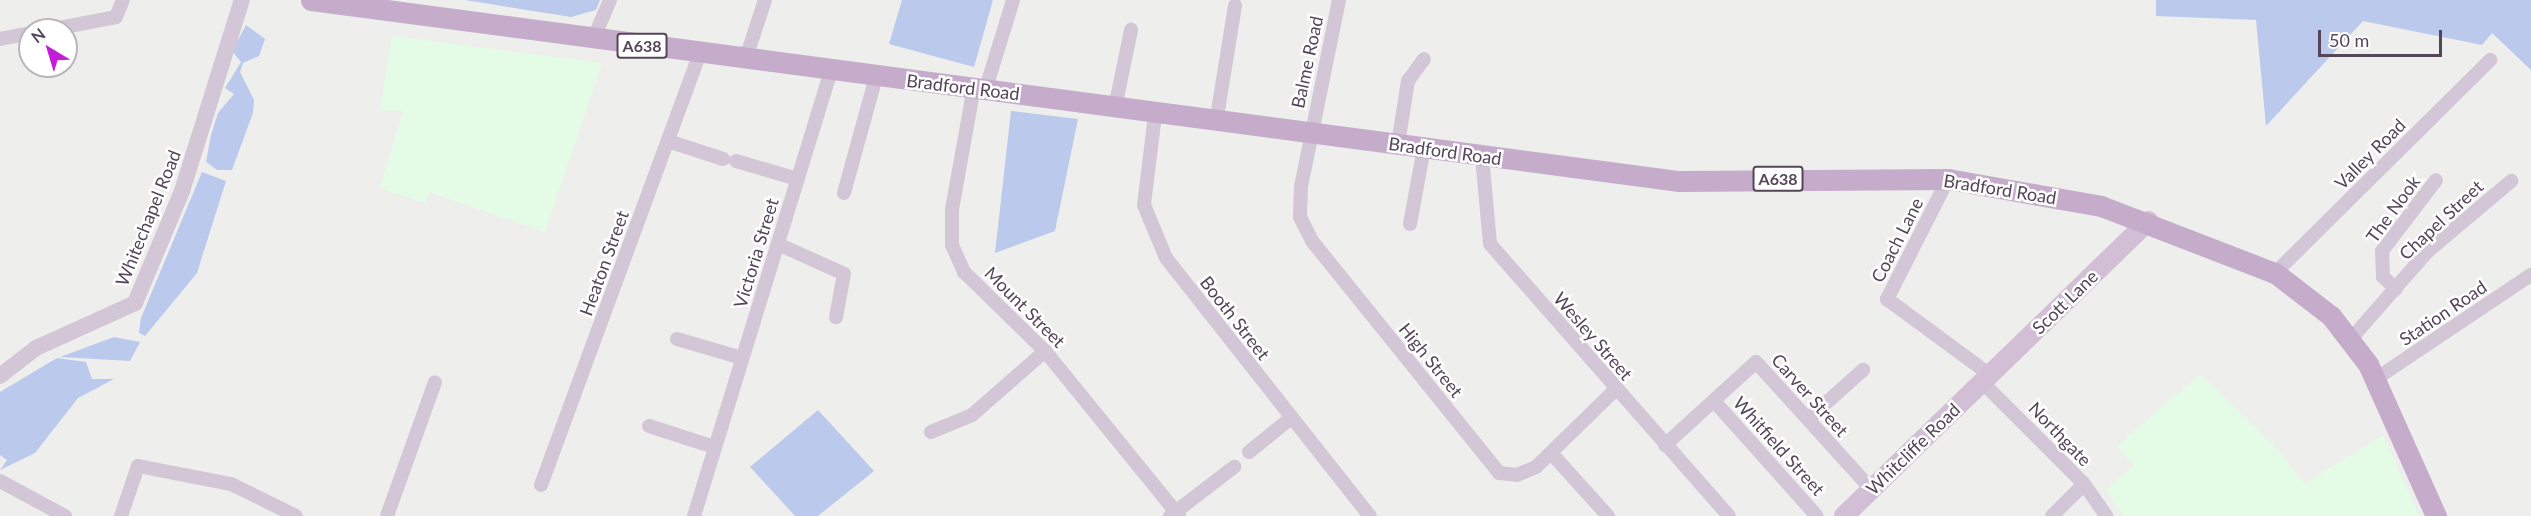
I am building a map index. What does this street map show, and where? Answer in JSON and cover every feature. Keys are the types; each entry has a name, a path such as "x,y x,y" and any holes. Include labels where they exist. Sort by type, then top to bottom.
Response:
{"main road":[{"name":"Bradford Road","path":"311,0 876,77 980,87 1155,115 1311,132 1679,182 1948,179 2101,206 2148,221 2275,273 2331,316 2350,340 2374,380 2436,516"},
{"name":"Scott Lane","path":"1986,378 2148,221"},
{"name":"Whitcliffe Road","path":"1844,516 1986,378"}],"street":[{"path":"78,24 116,17 123,0"},
{"name":"Whitechapel Road","path":"0,376 36,348 135,303 182,191 242,0"},
{"path":"593,40 610,0"},
{"path":"746,58 765,0"},
{"name":"Mount Street","path":"1013,0 980,87 952,208 952,246 964,272 1045,351 1175,515"},
{"name":"Balme Road","path":"1311,132 1339,0"},
{"path":"1216,123 1235,6"},
{"path":"1115,108 1131,30"},
{"path":"0,39 18,35"},
{"name":"Heaton Street","path":"541,485 700,53"},
{"path":"1398,144 1408,81 1424,59"},
{"name":"Valley Road","path":"2275,273 2490,60"},
{"name":"Victoria Street","path":"694,516 831,71"},
{"path":"844,193 876,77"},
{"name":"Booth Street","path":"1155,115 1143,186 1150,227 1166,258 1370,516"},
{"name":"High Street","path":"1311,132 1300,218 1312,241 1499,473 1516,475 1552,454 1615,390"},
{"path":"668,141 798,179"},
{"path":"1410,224 1424,148"},
{"name":"Wesley Street","path":"1482,157 1490,244 1615,390 1729,516"},
{"name":"Coach Lane","path":"1948,179 1887,299 1986,378"},
{"name":"The Nook","path":"2396,290 2384,278 2382,251 2436,180"},
{"name":"Chapel Street","path":"2350,340 2428,251 2511,181"},
{"path":"778,244 844,273 836,317"},
{"name":"Station Road","path":"2374,380 2531,275"},
{"path":"677,339 742,358"},
{"path":"931,432 972,415 1045,351"},
{"name":"Carver Street","path":"1665,445 1756,362 1871,489"},
{"path":"1808,419 1863,370"},
{"name":"Northgate","path":"1986,378 2084,484 2106,516"},
{"path":"387,516 435,381"},
{"name":"Whitfield Street","path":"1714,401 1817,516"},
{"path":"1249,452 1291,418"},
{"path":"649,426 714,447"},
{"path":"1552,454 1608,516"},
{"path":"121,516 138,466 231,484 272,511 296,516"},
{"path":"1175,515 1234,467"},
{"path":"0,480 47,514 65,516"},
{"path":"2052,516 2084,484"}],"shaded area":[{"path":"465,0 600,0 596,10 571,17"},
{"path":"902,0 993,0 974,67 889,44"},
{"path":"2156,0 2531,0 2531,70 2492,33 2482,45 2363,21 2266,126 2256,20 2156,16"},
{"path":"246,25 265,39 259,56 243,63 240,72 254,100 253,113 232,170 217,170 206,162 211,135 218,113 234,94 225,88 241,62 232,51"},
{"path":"392,36 602,63 545,232 429,192 425,203 380,188 403,111 380,110"},
{"path":"1011,111 1078,119 1055,231 995,253"},
{"path":"202,172 226,181 197,273 145,336 139,333 141,318"},
{"path":"114,337 140,342 130,361 60,357"},
{"path":"57,358 86,362 92,379 114,379 78,398 35,453 0,470 7,460 0,455 0,392"},
{"path":"2200,374 2273,444 2304,484 2383,435 2419,516 2123,516 2106,489 2134,466 2117,446"},
{"path":"818,410 874,471 818,516 795,516 750,467"}]}
